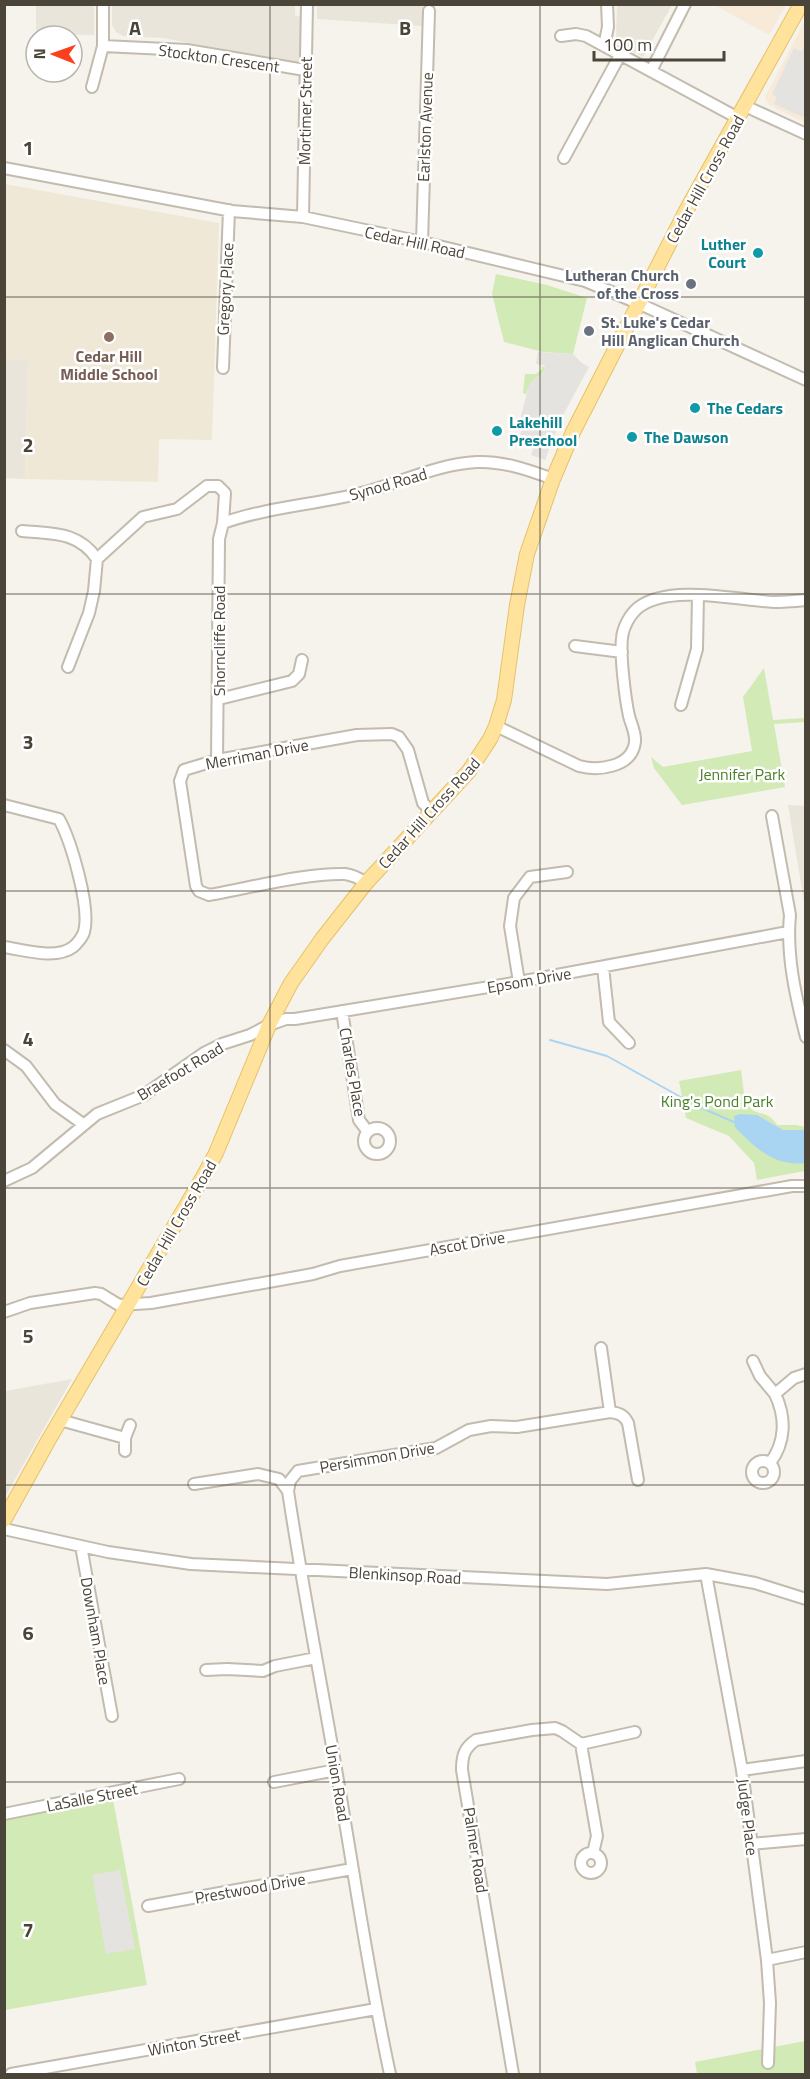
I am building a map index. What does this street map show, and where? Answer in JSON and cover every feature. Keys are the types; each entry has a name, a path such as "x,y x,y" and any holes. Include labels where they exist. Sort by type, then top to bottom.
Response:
{"main road":[{"name":"Cedar Hill Cross Road","path":"4,1520 216,1153 269,1025 287,991 305,963 366,883 469,771 496,726 504,700 517,605 527,554 553,478 573,432 687,209 801,4"}],"street":[{"path":"92,87 103,46 103,4"},
{"name":"Mortimer Street","path":"303,218 307,4"},
{"path":"604,46 608,27 607,4"},
{"path":"651,71 685,4"},
{"name":"Earlston Avenue","path":"422,242 429,11"},
{"path":"561,36 576,34 586,36 651,71 742,112 806,134"},
{"name":"Stockton Crescent","path":"103,46 188,50 305,70"},
{"path":"564,159 620,55"},
{"name":"Cedar Hill Road","path":"4,168 229,210 303,218 422,242 585,281 806,381"},
{"name":"Gregory Place","path":"223,368 229,210"},
{"name":"Synod Road","path":"223,523 246,514 352,495 459,464 495,463 530,470 553,478"},
{"name":"Shorncliffe Road","path":"97,559 143,517 177,509 207,486 218,486 225,493 223,523 219,539 217,760"},
{"path":"22,531 79,540 90,548 97,559 89,614 68,667"},
{"path":"496,726 556,756 590,769 602,768 622,760 633,749 635,741 629,715 622,639 630,616 639,607 664,597 699,595 774,602 806,600"},
{"path":"681,705 697,649 699,595"},
{"path":"575,646 622,652"},
{"path":"219,699 292,681 299,674 302,660"},
{"name":"Merriman Drive","path":"366,883 346,874 297,879 209,895 199,891 196,886 180,781 184,770 217,760 357,735 392,734 399,737 408,750 423,803 431,811"},
{"path":"4,804 59,819 65,829 79,874 86,919 84,934 73,947 55,953 4,947"},
{"path":"772,816 790,915 788,932 806,1037"},
{"path":"519,982 510,926 514,898 530,877 567,872"},
{"name":"Epsom Drive","path":"269,1025 286,1019 519,982 788,932"},
{"path":"603,966 609,1022 628,1043"},
{"name":"Charles Place","path":"342,1011 359,1120 368,1132"},
{"name":"Braefoot Road","path":"4,1181 32,1168 97,1114 144,1095 204,1053 269,1025"},
{"path":"4,1050 26,1066 55,1104 83,1124"},
{"name":"Ascot Drive","path":"129,1305 313,1274 340,1266 456,1245 781,1188 806,1186"},
{"path":"4,1312 30,1304 94,1293 119,1305 129,1305"},
{"path":"601,1348 610,1412 626,1417 638,1480"},
{"path":"753,1361 760,1376 775,1394 782,1415 783,1428 776,1454 770,1463"},
{"path":"775,1394 794,1378 806,1374"},
{"name":"Persimmon Drive","path":"288,1491 290,1481 298,1471 436,1448 470,1430 491,1426 517,1427 610,1412"},
{"path":"60,1420 125,1438"},
{"path":"125,1451 125,1438 130,1425"},
{"path":"194,1484 258,1474 279,1479 288,1491"},
{"name":"Union Road","path":"288,1491 376,2009 390,2074"},
{"name":"Blenkinsop Road","path":"4,1529 81,1546 191,1564 607,1584 706,1574 755,1583 806,1599"},
{"name":"Downham Place","path":"81,1546 112,1716"},
{"name":"Judge Place","path":"706,1574 742,1770 767,1960 770,2003 768,2063"},
{"path":"206,1670 263,1671 275,1666 316,1658"},
{"name":"Palmer Road","path":"513,2074 462,1770 462,1757 467,1746 476,1740 546,1728 562,1731 581,1744"},
{"path":"593,1853 597,1836 581,1744 635,1732"},
{"path":"742,1770 806,1761"},
{"path":"274,1782 336,1770"},
{"name":"LaSalle Street","path":"4,1814 179,1779"},
{"path":"750,1844 806,1839"},
{"name":"Prestwood Drive","path":"148,1906 352,1869"},
{"path":"767,1960 806,1952"},
{"name":"Winton Street","path":"11,2074 376,2009"}],"shaded area":[{"path":"36,5 94,5 94,35 84,35 84,24 36,24"},
{"path":"112,5 295,5 295,15 301,17 300,63 163,38 123,36 116,32 112,25"},
{"path":"317,5 423,5 422,26 317,19"},
{"path":"617,5 672,5 643,57 616,42"},
{"path":"714,5 786,5 769,35"},
{"path":"805,21 805,123 769,105 765,97"},
{"path":"805,44 806,118 774,104 777,97 772,94 794,48 802,52"},
{"name":"Cedar Hill Middle School","path":"5,184 219,223 212,440 159,439 158,482 25,479 28,360 5,359"},
{"path":"538,352 573,354 589,367 560,421 545,460 531,455 536,438 520,435 523,425 520,423 521,416 529,385 543,374 545,369 544,365 536,364"},
{"path":"5,359 28,360 25,479 5,478"},
{"path":"788,805 805,806 805,908"},
{"path":"72,1379 5,1497 5,1391"},
{"path":"120,1870 135,1949 106,1954 92,1875"}],"green space":[{"path":"496,274 547,285 587,298 573,354 543,352 504,342 492,294"},
{"path":"542,365 545,369 543,373 530,385 526,394 523,393 525,374 536,374 542,369"},
{"name":"Jennifer Park","path":"764,668 773,720 805,718 805,722 774,724 785,787 682,805 654,768 651,757 663,767 752,751 743,697"},
{"name":"King's Pond Park","path":"741,1070 744,1095 752,1110 770,1117 777,1125 805,1127 805,1171 757,1180 754,1163 729,1136 686,1118 679,1081"},
{"path":"113,1799 147,1985 5,2010 5,1819"},
{"path":"805,2041 805,2074 697,2074 695,2062"}],"water":[{"path":"757,1115 783,1130 805,1130 805,1163 784,1162 758,1149 735,1127 734,1116"}],"waterway":[{"path":"550,1040 607,1056 695,1105 736,1123"}],"place":[{"name":"Luther Court","path":"758,253"},
{"name":"Lutheran Church of the Cross","path":"691,284"},
{"name":"St. Luke's Cedar Hill Anglican Church","path":"589,331"},
{"name":"Cedar Hill Middle School","path":"109,337"},
{"name":"The Cedars","path":"695,408"},
{"name":"Lakehill Preschool","path":"497,431"},
{"name":"The Dawson","path":"632,437"}]}
